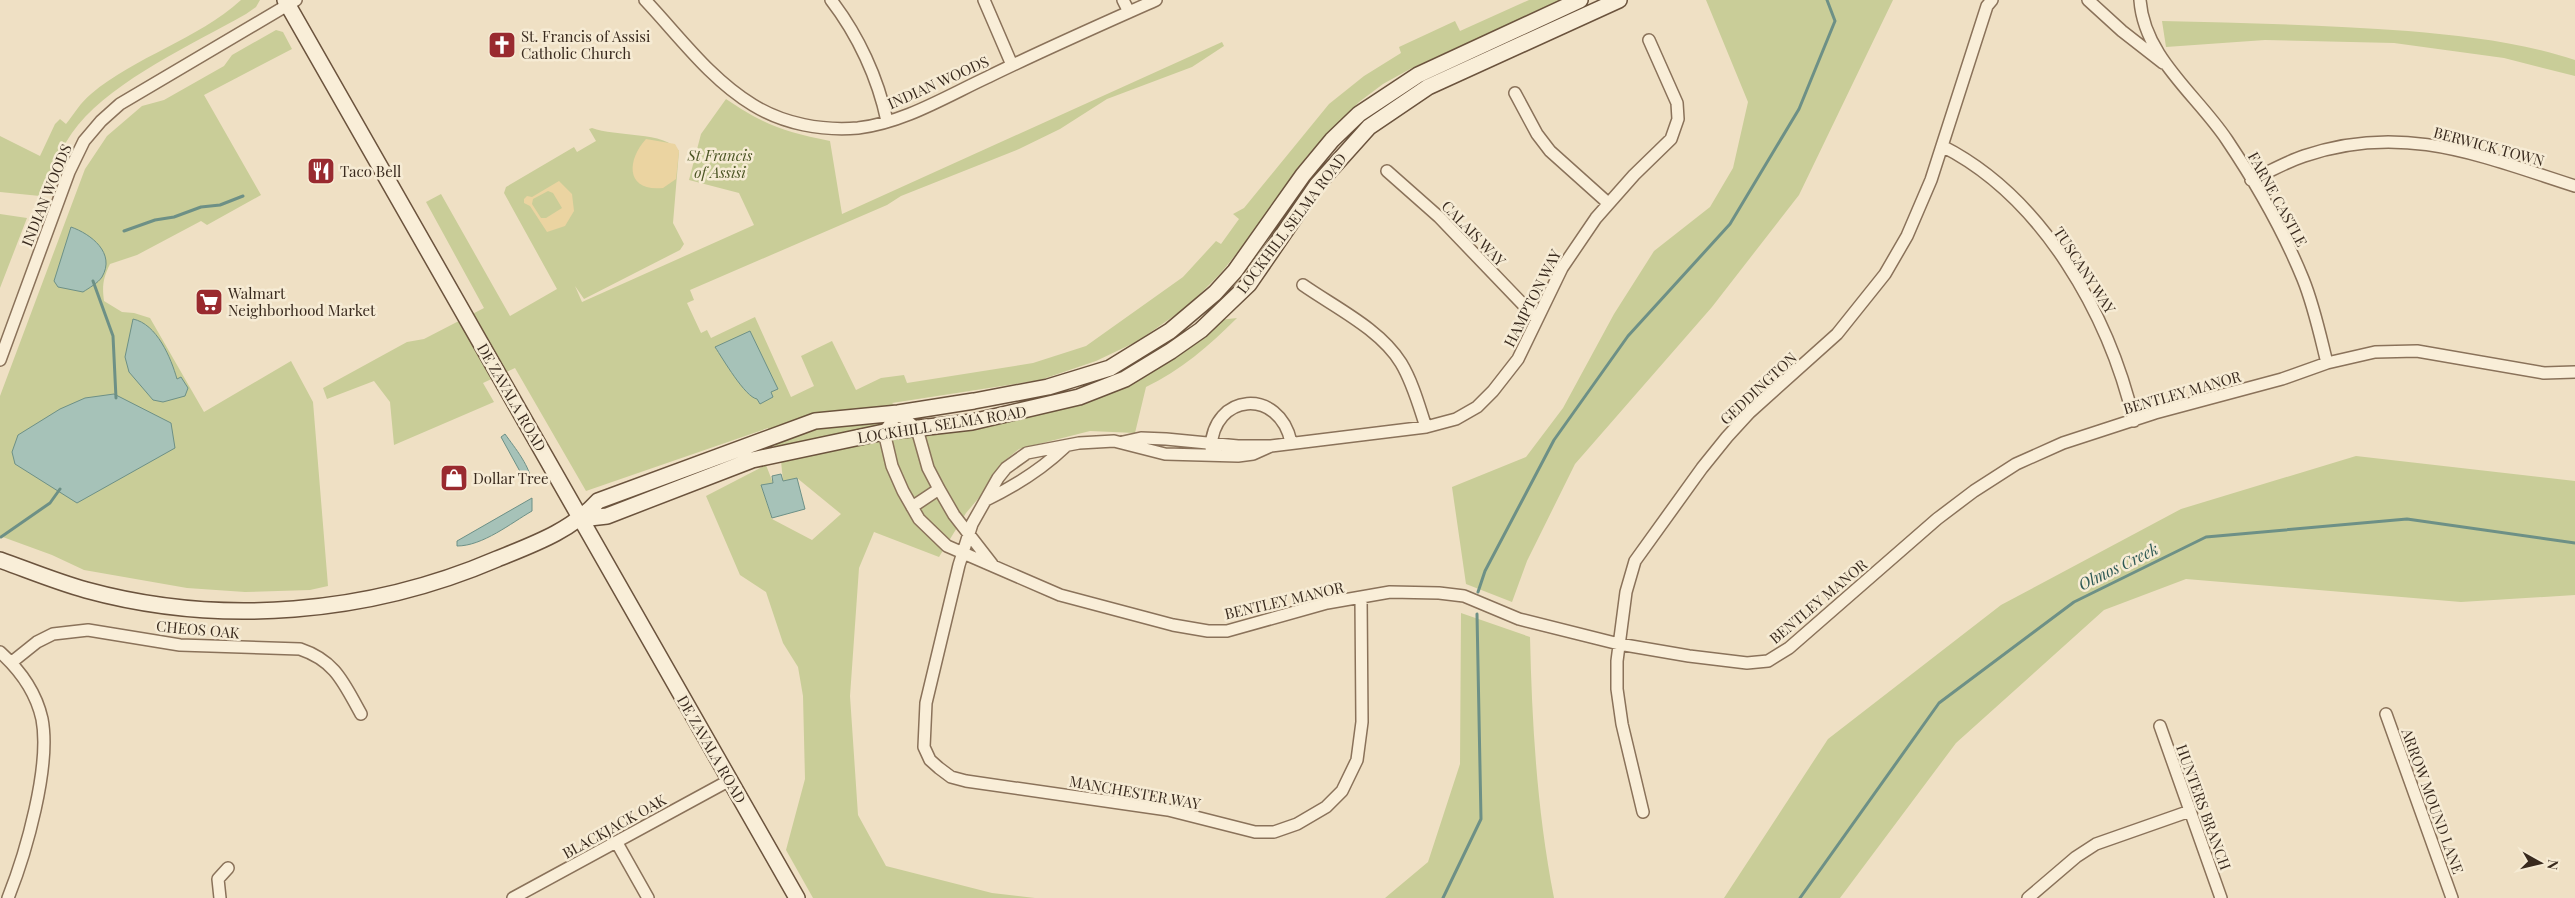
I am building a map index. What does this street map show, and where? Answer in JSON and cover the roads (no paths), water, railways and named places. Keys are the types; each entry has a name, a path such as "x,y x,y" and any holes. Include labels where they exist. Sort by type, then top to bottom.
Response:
{"main road":[{"name":"LOCKHILL SELMA ROAD","path":"0,560 85,590 135,601 200,608 263,611 327,606 405,591 460,575 546,538 581,519 598,501 787,430 823,419 898,413 974,402 1048,387 1110,368 1143,349 1183,321 1215,293 1235,271 1304,175 1332,140 1358,114 1418,75 1580,0"},
{"name":"LOCKHILL SELMA ROAD","path":"581,519 607,516 752,460 884,432 972,422 1079,397 1125,379 1152,364 1201,330 1248,284 1317,186 1369,127 1428,87 1619,0"},
{"name":"DE ZAVALA ROAD","path":"290,2 797,898"}],"street":[{"path":"831,0 852,31 866,59 878,88 887,121"},
{"path":"984,0 1012,65"},
{"path":"1123,0 1129,12"},
{"name":"INDIAN WOODS","path":"653,3 725,85 754,106 771,114 824,128 860,127 887,121 911,112 1156,0"},
{"name":"GEDDINGTON","path":"1643,812 1622,724 1616,675 1630,575 1643,548 1727,437 1749,413 1837,334 1885,274 1907,236 1942,146 1987,6 1992,0"},
{"name":"FARNE CASTLE","path":"2088,0 2122,31 2169,68"},
{"name":"FARNE CASTLE","path":"2140,0 2141,13 2152,39 2169,68 2226,138 2283,235 2304,281 2327,363"},
{"name":"INDIAN WOODS","path":"0,360 69,172 84,142 100,121 120,104 290,2"},
{"name":"HAMPTON WAY","path":"1122,442 1141,438 1211,442 1238,446 1271,446 1290,442 1426,427 1456,419 1477,406 1493,391 1518,360 1571,253 1608,203 1664,147 1676,128 1677,102 1649,40"},
{"path":"1516,93 1537,134 1550,151 1608,203"},
{"name":"BERWICK TOWN","path":"2252,180 2304,156 2348,145 2396,140 2445,146 2575,186"},
{"name":"TUSCANY WAY","path":"1942,146 1966,158 1991,177 2035,221 2059,252 2103,326 2122,373 2134,421"},
{"name":"CALAIS WAY","path":"1387,171 1439,217 1537,319"},
{"path":"1304,175 1317,186"},
{"path":"1304,285 1371,332 1394,354 1414,389 1426,427"},
{"name":"BENTLEY MANOR","path":"884,432 892,466 912,507 932,533 963,554 992,564 1025,582 1060,595 1173,625 1208,631 1245,627 1299,609 1390,592 1452,594 1480,602 1518,619 1619,644 1747,662 1768,661 1788,648 1937,519 1974,491 2016,464 2043,451 2093,432 2282,380 2327,363 2375,352 2417,351 2544,373 2575,372"},
{"path":"1210,455 1211,442 1219,419 1234,408 1249,403 1259,404 1274,411 1288,430 1290,442"},
{"path":"884,432 898,413 917,429"},
{"name":"BENTLEY MANOR","path":"917,429 928,468 939,489 992,564"},
{"name":"HAMPTON WAY","path":"963,554 969,533 998,478 1015,460 1044,448 1097,441 1122,442 1165,454 1210,455 1253,454 1271,446"},
{"path":"986,500 1022,481 1050,461 1065,446"},
{"path":"912,507 939,489"},
{"name":"MANCHESTER WAY","path":"963,554 926,703 924,747 930,760 951,777 966,781 1168,810 1255,832 1274,832 1312,817 1342,791 1349,780 1357,760 1362,722 1361,598"},
{"name":"CHEOS OAK","path":"12,662 37,642 53,634 88,630 188,645 293,648 313,654 333,668 361,714"},
{"path":"0,652 12,662 28,683 42,719 44,737 33,819 23,857 8,898"},
{"name":"ARROW MOUND LANE","path":"2386,714 2452,898"},
{"name":"HUNTERS BRANCH","path":"2160,726 2221,898"},
{"name":"BLACKJACK OAK","path":"513,898 730,780"},
{"path":"2028,898 2076,857 2096,844 2190,810"},
{"path":"617,843 648,898"},
{"path":"220,898 218,879 228,868"}],"water":[{"path":"71,227 86,234 93,240 104,252 106,260 106,268 102,277 83,292 58,287 54,281"},
{"path":"133,319 142,322 162,343 177,379 181,377 188,388 185,396 163,402 153,400 129,372 125,357"},
{"path":"750,331 778,389 771,392 773,397 760,404 757,399 746,392 715,347"},
{"path":"114,394 171,423 175,448 77,503 15,464 12,452 18,435 60,409 85,398"},
{"path":"505,434 526,465 532,485 528,486 501,437"},
{"path":"781,474 783,481 797,478 805,509 772,518 761,485 773,483 772,476"},
{"path":"532,498 532,511 487,538 467,545 457,546 457,541"}],"waterway":[{"path":"1478,592 1485,571 1554,440 1628,336 1730,224 1799,109 1835,21 1827,0"},
{"path":"124,231 155,220 174,217 201,207 220,205 243,196"},
{"path":"93,281 113,336 116,398"},
{"path":"1,537 50,503 60,489"},
{"name":"Olmos Creek","path":"1800,898 1939,703 2074,602 2206,537 2407,519 2575,543"},
{"path":"1443,898 1481,819 1477,614"}],"place":[{"name":"St. Francis of Assisi Catholic Church","path":"502,45"},
{"name":"Taco Bell","path":"321,171"},
{"name":"Walmart Neighborhood Market","path":"209,302"},
{"name":"Dollar Tree","path":"454,478"}],"park label":[{"name":"St Francis of Assisi","path":"720,164"}]}
